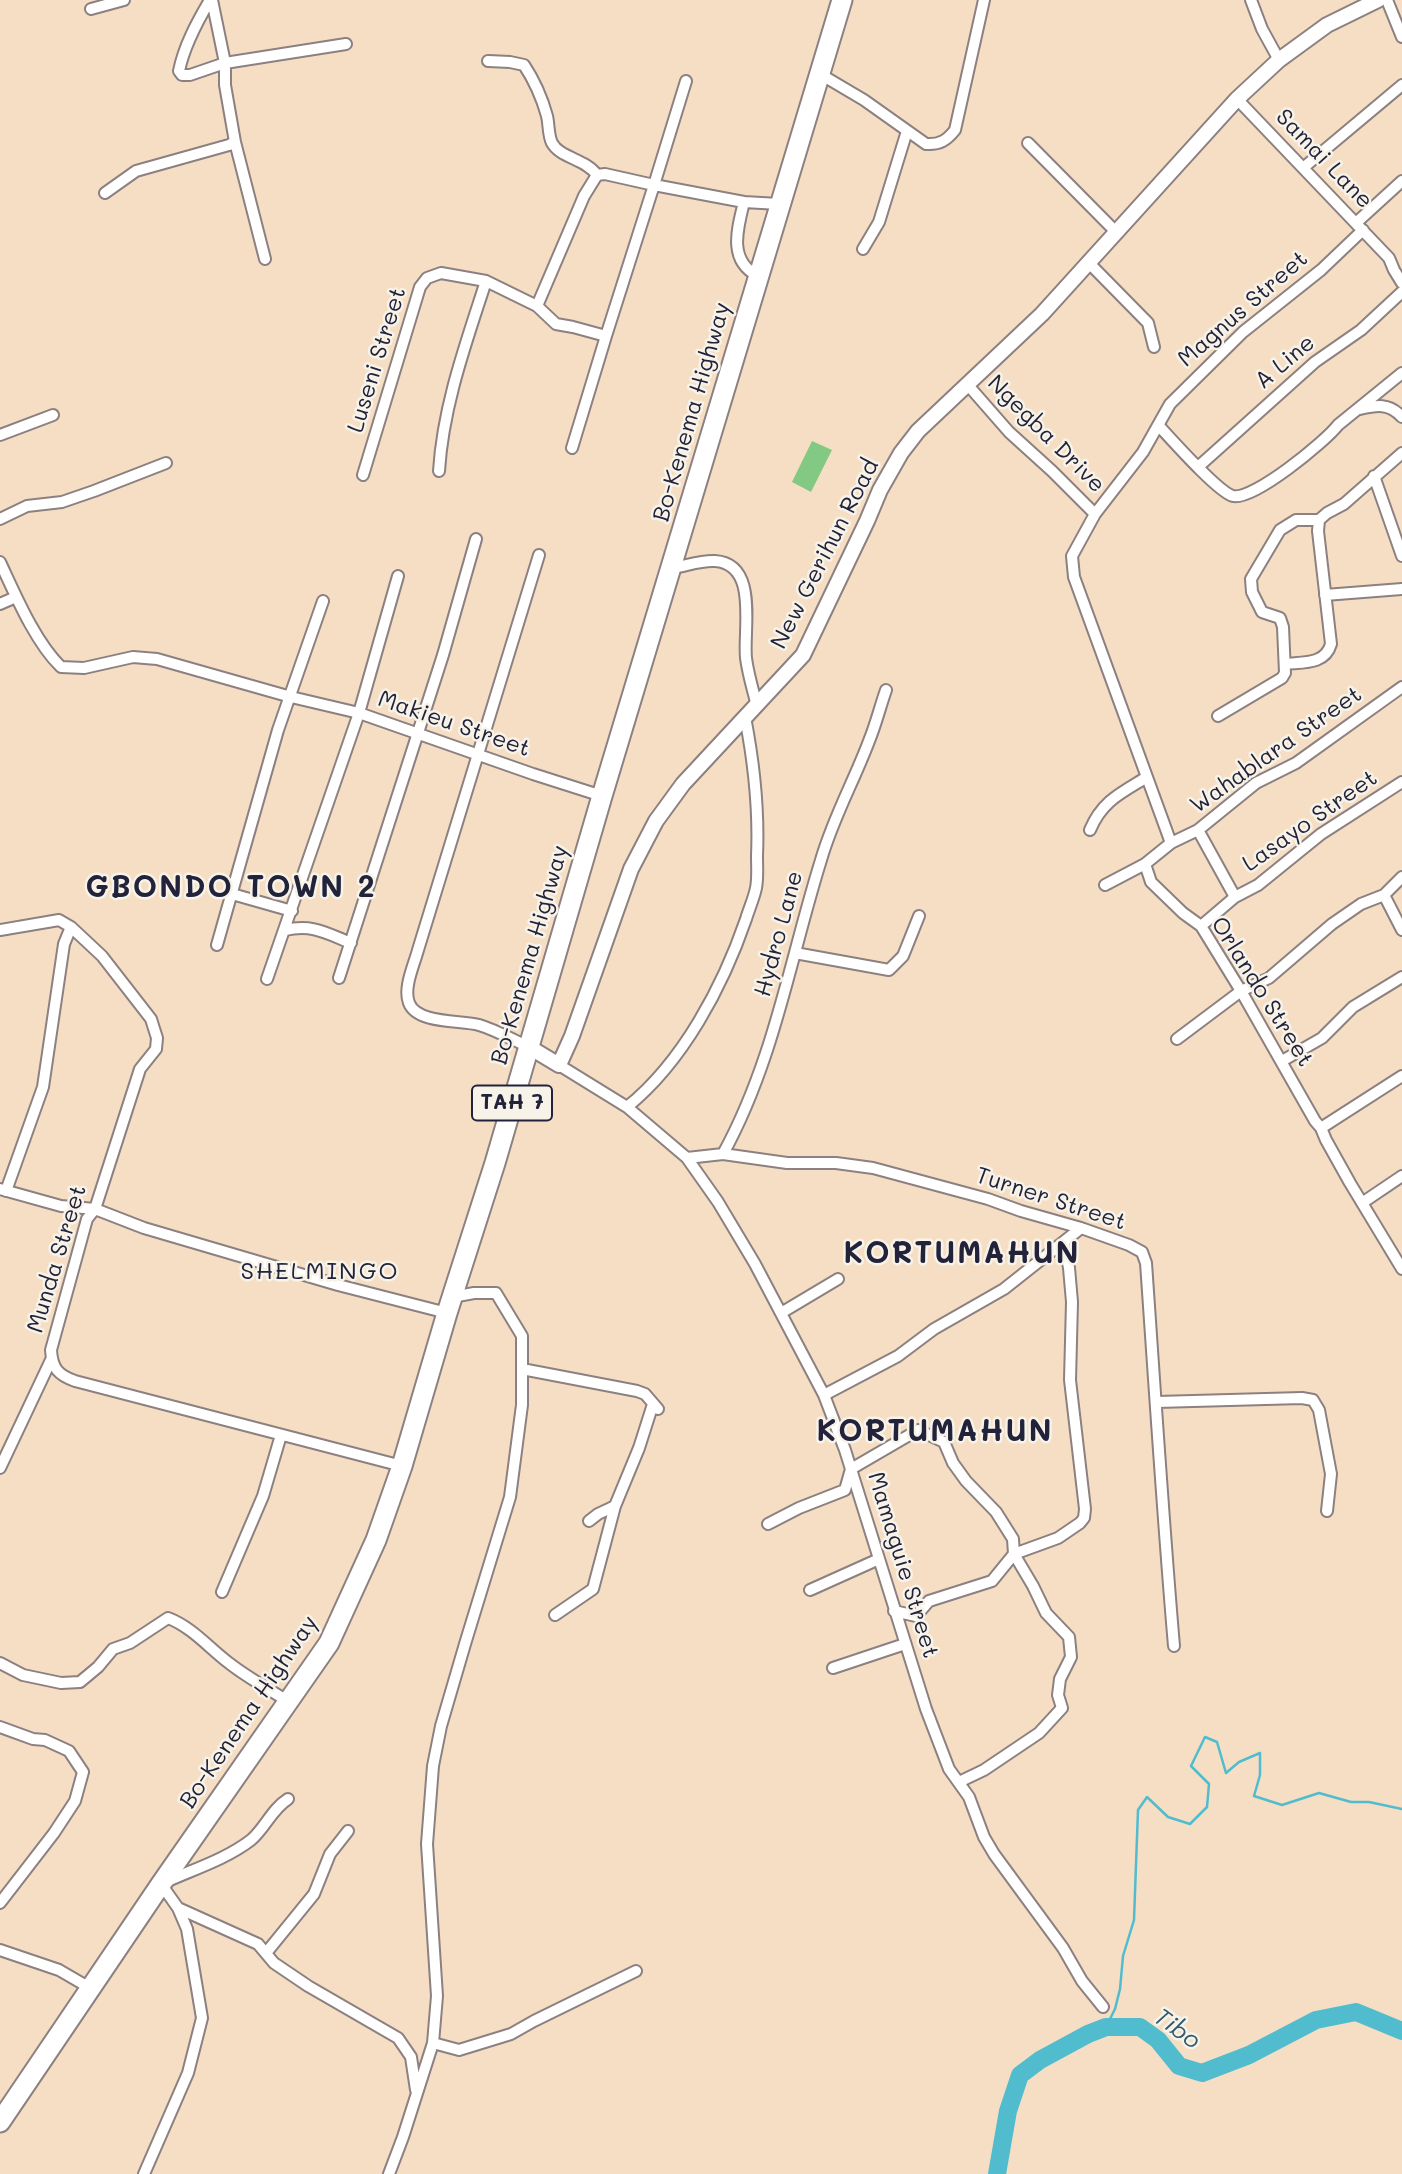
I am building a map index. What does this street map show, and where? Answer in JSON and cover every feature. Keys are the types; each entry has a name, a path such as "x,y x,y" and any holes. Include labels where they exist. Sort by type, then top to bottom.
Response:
{"highway":[{"name":"Bo-Kenema Highway","path":"0,2122 329,1643 376,1540 529,1047 842,0"}],"street":[{"path":"91,9 124,0"},
{"path":"211,0 225,63 225,85 235,142 264,258"},
{"path":"211,0 197,23 179,71 181,75 190,75 225,63 346,44"},
{"path":"820,74 864,100 926,144 935,145 950,137 955,130 984,0"},
{"path":"1251,0 1262,29 1279,60"},
{"name":"New Gerihun Road","path":"559,1065 572,1037 631,869 656,821 683,784 803,655 880,490 901,453 918,432 999,357 1089,263 1237,99 1279,60 1327,25 1378,0"},
{"path":"1387,0 1402,37"},
{"path":"488,61 524,65 532,77 546,114 552,142 559,151 592,168 597,175"},
{"path":"572,447 686,81"},
{"path":"1303,168 1402,85"},
{"name":"Samai Lane","path":"1237,99 1389,258 1402,283"},
{"path":"863,249 879,222 907,131"},
{"path":"105,193 136,171 235,142"},
{"path":"1028,143 1117,233"},
{"path":"597,175 605,174 744,202 779,204"},
{"path":"537,306 584,196 597,175"},
{"name":"Magnus Street","path":"1095,514 1143,452 1170,404 1185,387 1244,332 1321,271 1402,181"},
{"path":"744,202 737,231 737,251 744,265 758,276"},
{"path":"1089,263 1147,323 1154,347"},
{"name":"Luseni Street","path":"363,475 420,288 427,278 441,273 485,281 537,306 556,324 606,337"},
{"path":"439,471 441,445 451,397 485,281"},
{"name":"A Line","path":"1198,467 1315,362 1360,330 1402,292"},
{"path":"1159,426 1198,467 1230,495 1238,497 1247,495 1285,470 1331,435 1354,411 1402,373"},
{"name":"Ngegba Drive","path":"967,384 1009,432 1095,514"},
{"path":"1354,411 1378,405 1387,406 1402,417"},
{"path":"0,435 54,415"},
{"path":"1218,716 1282,678 1285,673 1283,627 1280,618 1262,612 1252,592 1251,579 1280,530 1296,520 1319,520 1344,504 1402,453"},
{"path":"0,519 27,506 62,502 166,463"},
{"path":"1374,477 1402,556"},
{"path":"1095,514 1072,556 1074,577 1171,843 1145,864 1105,885"},
{"path":"1286,664 1320,660 1328,653 1331,644 1319,520"},
{"path":"339,978 443,656 476,540"},
{"path":"539,555 407,992 409,1004 415,1013 445,1021 477,1025 529,1047 559,1065"},
{"path":"672,568 716,561 733,567 742,578 746,600 746,660 757,706"},
{"path":"0,562 16,597 0,604"},
{"path":"267,979 359,713 398,576"},
{"path":"1325,595 1402,589"},
{"name":"Makieu Street","path":"16,597 50,656 61,667 85,668 133,657 157,659 359,713 602,796"},
{"path":"217,945 278,730 323,601"},
{"name":"Wahablara Street","path":"1171,843 1198,830 1256,783 1296,763 1402,687"},
{"name":"Hydro Lane","path":"723,1154 742,1120 774,1029 827,837 870,740 886,690"},
{"path":"627,1107 643,1094 680,1052 723,977 736,949 756,889 759,821 745,717"},
{"path":"1090,830 1096,816 1111,799 1147,777"},
{"name":"Lasayo Street","path":"1198,830 1235,897 1258,885 1321,834 1402,782"},
{"name":"Orlando Street","path":"1145,864 1152,882 1183,913 1201,926 1241,990 1401,1268"},
{"path":"1177,1039 1241,990 1269,978 1332,924 1361,904 1384,895 1402,877"},
{"path":"232,894 292,911"},
{"path":"1384,895 1402,930"},
{"path":"1201,926 1235,897"},
{"path":"794,953 889,970 902,956 919,916"},
{"path":"0,930 59,920 71,927 64,944 43,1087 3,1190 61,1206 95,1209 144,1228 338,1285 449,1305 474,1293 496,1293 522,1336 522,1405 510,1497 461,1656 441,1726 433,1766 427,1844 437,1996 433,2043 389,2174"},
{"path":"285,930 301,926 351,943"},
{"name":"Munda Street","path":"71,927 102,956 135,998 151,1019 157,1038 156,1049 140,1069 95,1209 87,1219 51,1350 53,1366 62,1377 75,1381 401,1466"},
{"path":"1282,1061 1322,1038 1353,1007 1402,977"},
{"name":"Mamaguie Street","path":"559,1065 627,1107 687,1158 718,1202 755,1264 824,1395 930,1722 949,1769 969,1797 984,1837 994,1854 1103,2007"},
{"path":"1321,1128 1402,1076"},
{"path":"687,1158 723,1154"},
{"name":"Turner Street","path":"723,1154 787,1163 836,1163 873,1168 1081,1228 1142,1252 1146,1263 1174,1646"},
{"path":"1362,1203 1402,1176"},
{"path":"824,1395 898,1356 934,1329 1004,1289 1081,1228"},
{"path":"894,1611 916,1616 929,1601 992,1581 1014,1554 1058,1538 1084,1518 1070,1380 1072,1302 1064,1243"},
{"path":"781,1314 838,1279"},
{"path":"0,1468 51,1360"},
{"path":"522,1369 637,1391 645,1394 655,1406 615,1506 593,1590 555,1615"},
{"path":"1157,1402 1302,1398 1313,1400 1319,1410 1331,1474 1327,1511"},
{"path":"768,1524 799,1508 845,1490 850,1469 918,1430 944,1442 953,1463 996,1512 1013,1539 1014,1554 1034,1586 1046,1613 1069,1637 1071,1657 1060,1679 1058,1695 1062,1708 1039,1733 984,1770 959,1782"},
{"path":"222,1592 263,1496 281,1435"},
{"path":"589,1521 615,1506"},
{"path":"810,1590 879,1559"},
{"path":"0,1663 23,1675 61,1683 80,1682 98,1667 113,1648 131,1643 168,1618 178,1622 229,1663 289,1702"},
{"path":"833,1668 905,1644"},
{"path":"0,1727 33,1739 46,1740 69,1751 83,1772 75,1801 0,1903"},
{"path":"144,2174 188,2073 202,2018 187,1929 178,1908 161,1884 220,1859 252,1839 288,1798"},
{"path":"266,1953 314,1894 330,1854 348,1831"},
{"path":"178,1908 258,1944 274,1963 308,1986 398,2038 411,2057 416,2096"},
{"path":"0,1950 59,1970 90,1988"},
{"path":"433,2043 459,2050 511,2034 636,1971"}],"green space":[{"path":"812,441 832,450 811,492 792,482"}],"waterway":[{"path":"1106,2027 1115,2009 1123,1956 1134,1920 1138,1810 1147,1797 1168,1817 1190,1824 1207,1807 1209,1784 1191,1766 1205,1737 1217,1742 1226,1773 1239,1762 1260,1753 1260,1775 1254,1796 1282,1805 1319,1793 1351,1802 1369,1802 1402,1809"},
{"name":"Tibo","path":"997,2174 1008,2111 1020,2075 1040,2060 1106,2027 1140,2027 1158,2040 1179,2066 1202,2073 1249,2055 1316,2020 1356,2012 1402,2031"}],"district":[{"name":"GBONDO TOWN 2","path":"231,888"},
{"name":"KORTUMAHUN","path":"962,1254"},
{"name":"SHELMINGO","path":"320,1272"},
{"name":"KORTUMAHUN","path":"935,1432"}]}
